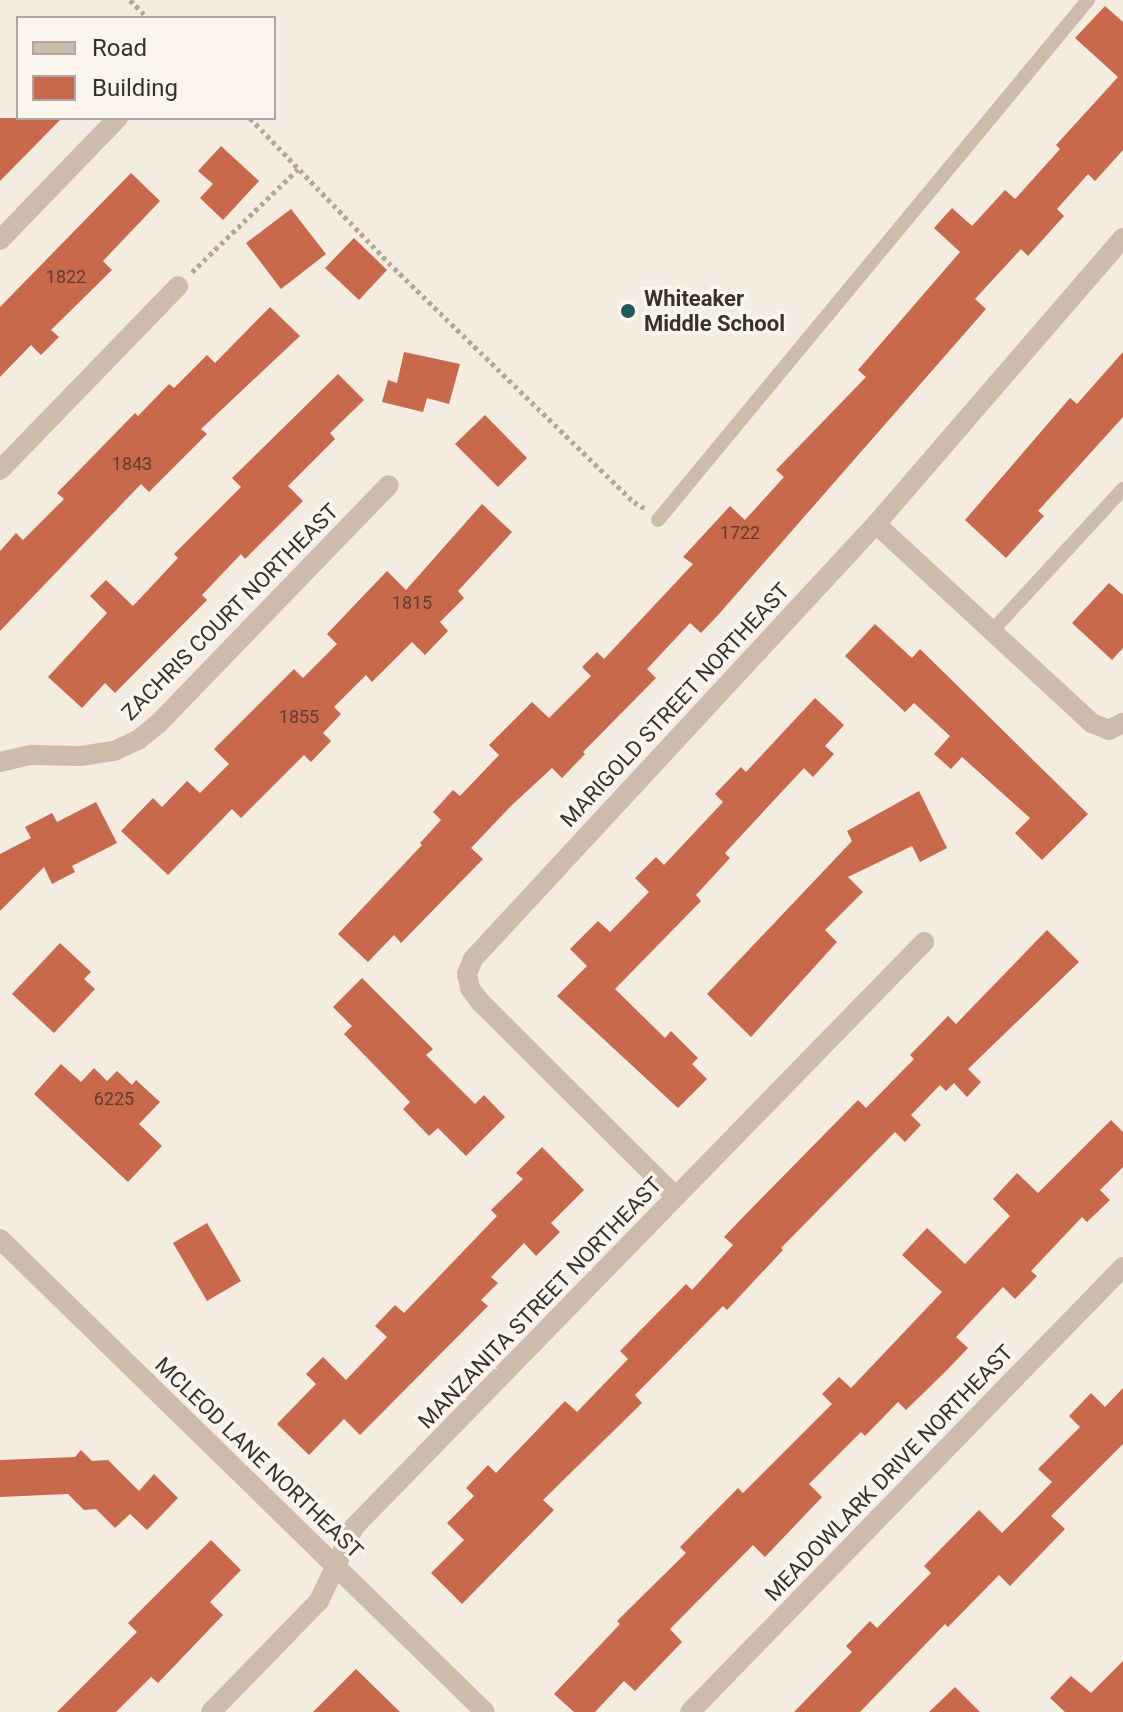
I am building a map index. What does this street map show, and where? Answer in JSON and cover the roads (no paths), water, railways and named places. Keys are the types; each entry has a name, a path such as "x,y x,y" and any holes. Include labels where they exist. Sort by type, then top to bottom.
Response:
{"street":[{"path":"0,240 116,120"},
{"name":"MARIGOLD STREET NORTHEAST","path":"676,1197 480,1002 470,988 467,974 473,959 876,524 1123,238"},
{"path":"0,470 178,286"},
{"name":"ZACHRIS COURT NORTHEAST","path":"0,762 31,755 81,756 114,751 138,740 158,724 389,485"},
{"path":"876,524 1092,723 1116,726"},
{"name":"MANZANITA STREET NORTHEAST","path":"211,1712 319,1601 354,1527 924,942"},
{"name":"MCLEOD LANE NORTHEAST","path":"0,1239 485,1712"},
{"name":"MEADOWLARK DRIVE NORTHEAST","path":"690,1712 1123,1267"}],"lane":[{"path":"656,514 1088,0"},
{"path":"991,632 1123,489"}],"place":[{"name":"Whiteaker Middle School","path":"628,311"}]}
